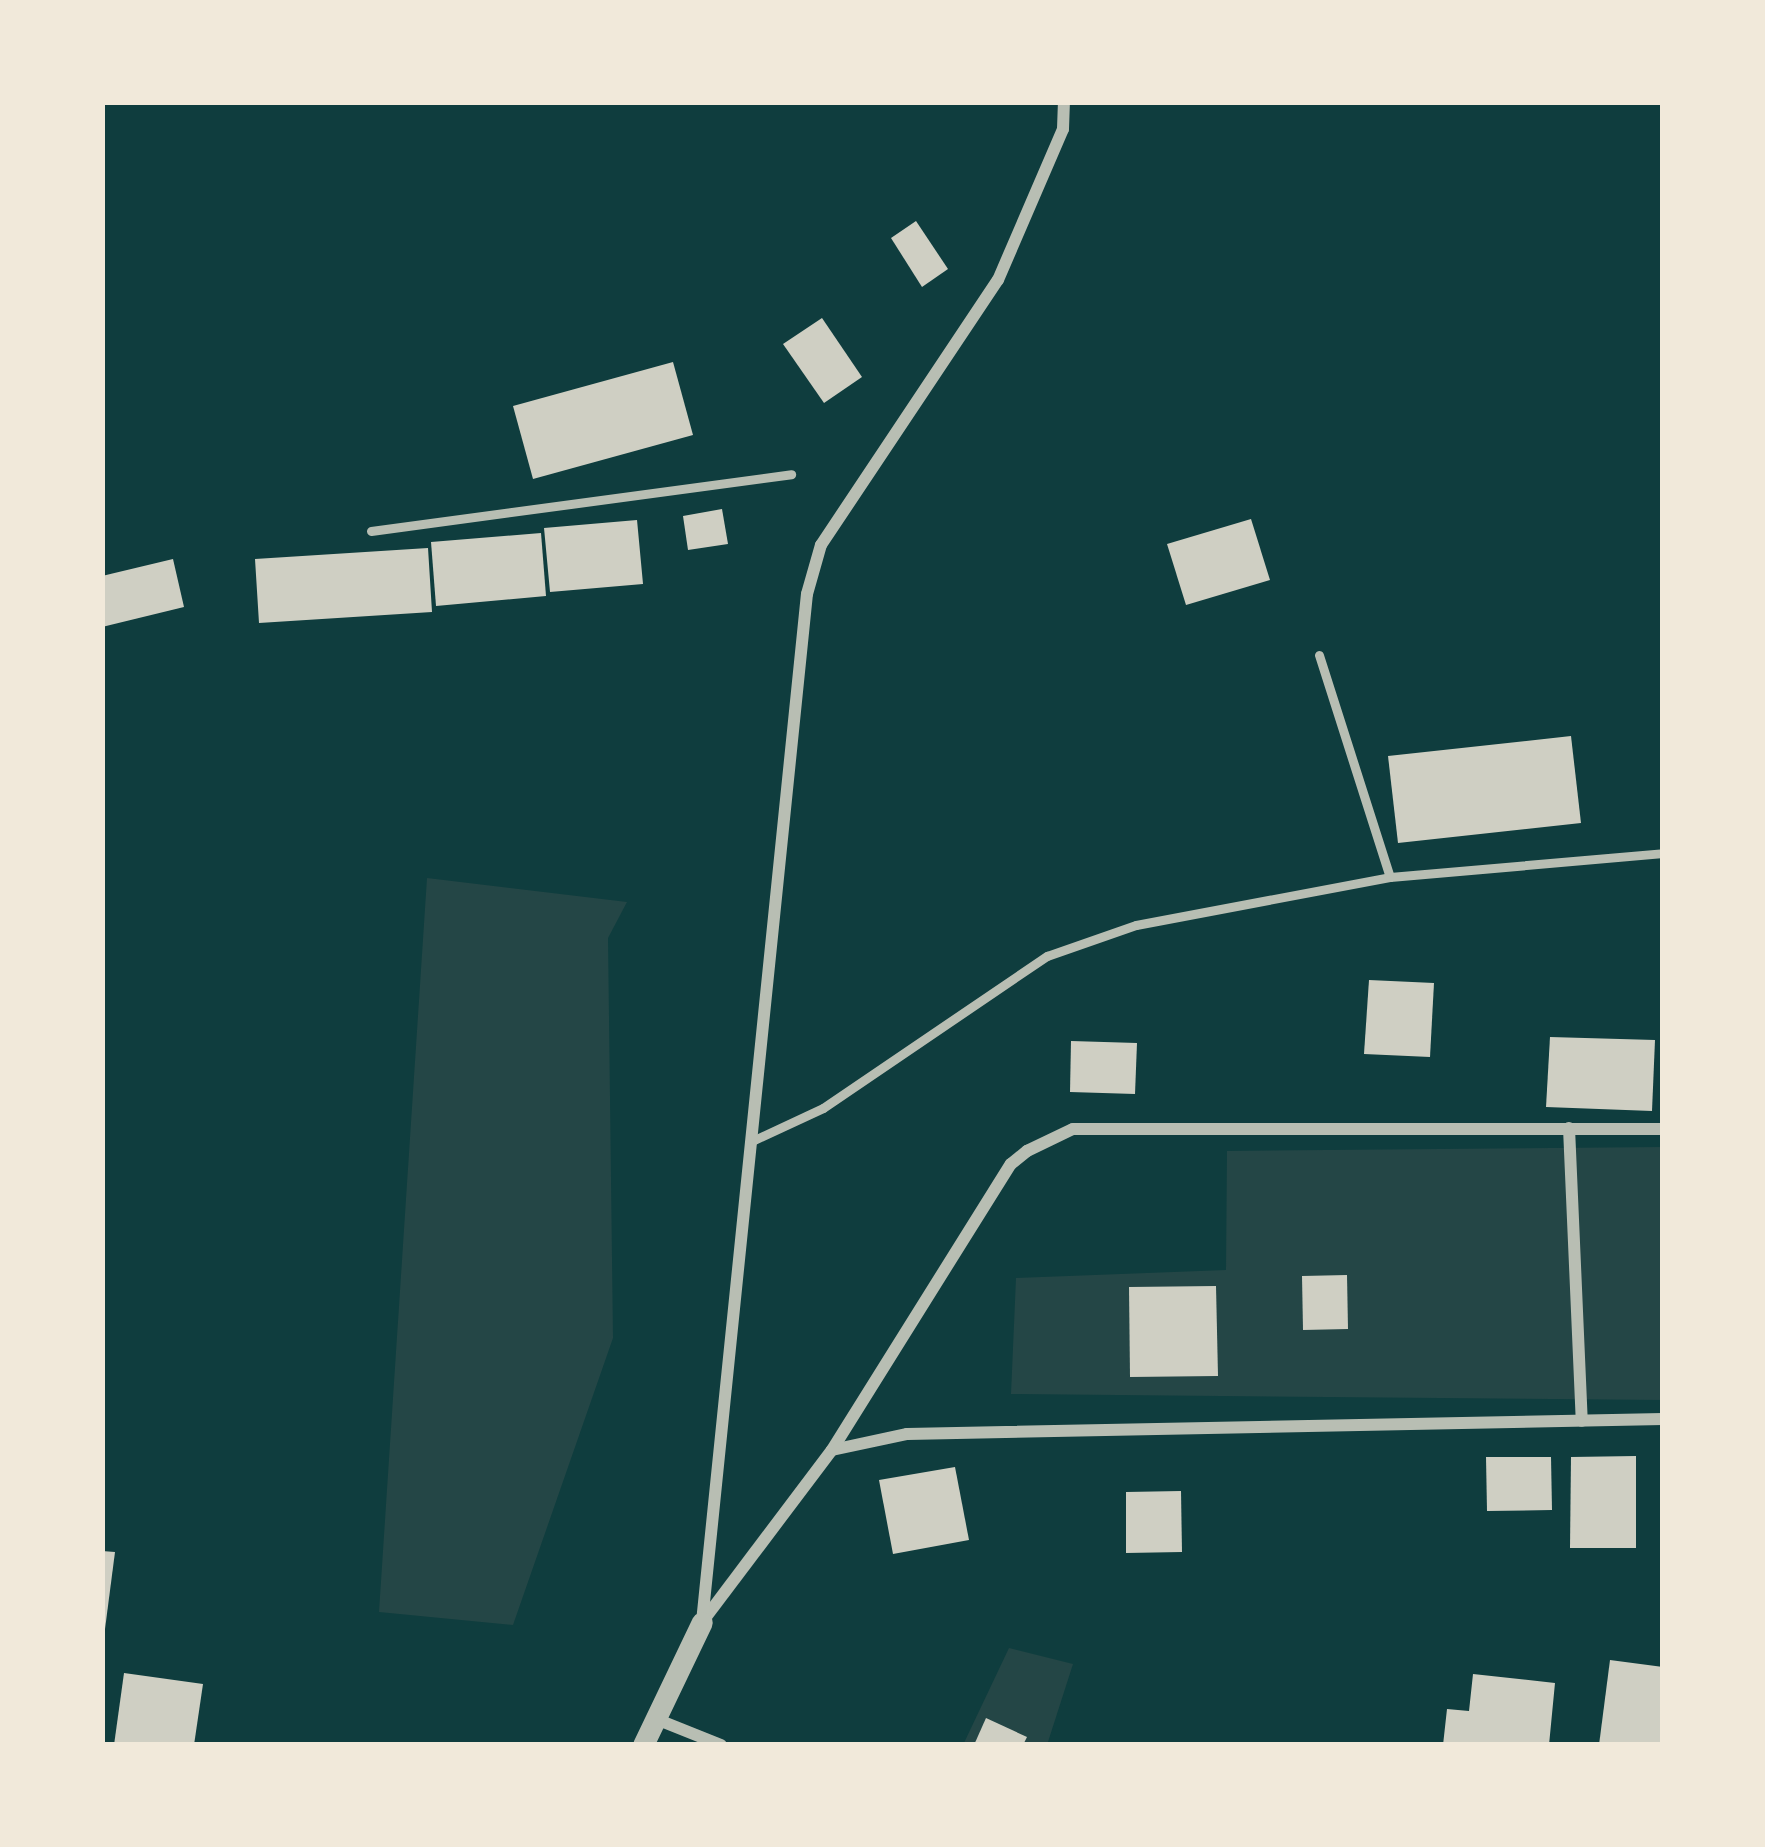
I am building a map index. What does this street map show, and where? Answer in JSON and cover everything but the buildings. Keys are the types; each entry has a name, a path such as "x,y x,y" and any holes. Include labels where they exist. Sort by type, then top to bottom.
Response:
{"street":[{"path":"702,1622 807,594 821,544 998,280 1063,129 1064,102"},
{"path":"1569,1128 1582,1420"},
{"path":"643,1745 702,1622 832,1450 1011,1164 1072,1129 1663,1129"},
{"path":"832,1450 907,1434 1663,1419"},
{"path":"656,1719 722,1745"}],"lane":[{"path":"371,531 790,474"},
{"path":"1318,655 1390,877"},
{"path":"752,1141 823,1108 1047,956 1136,926 1390,877 1663,853"}],"shaded area":[{"path":"427,878 627,902 608,938 613,1338 513,1625 379,1612"},
{"path":"1663,1147 1663,1400 1011,1394 1016,1278 1226,1270 1227,1151"},
{"path":"1009,1648 1073,1664 1047,1745 963,1745"}]}
